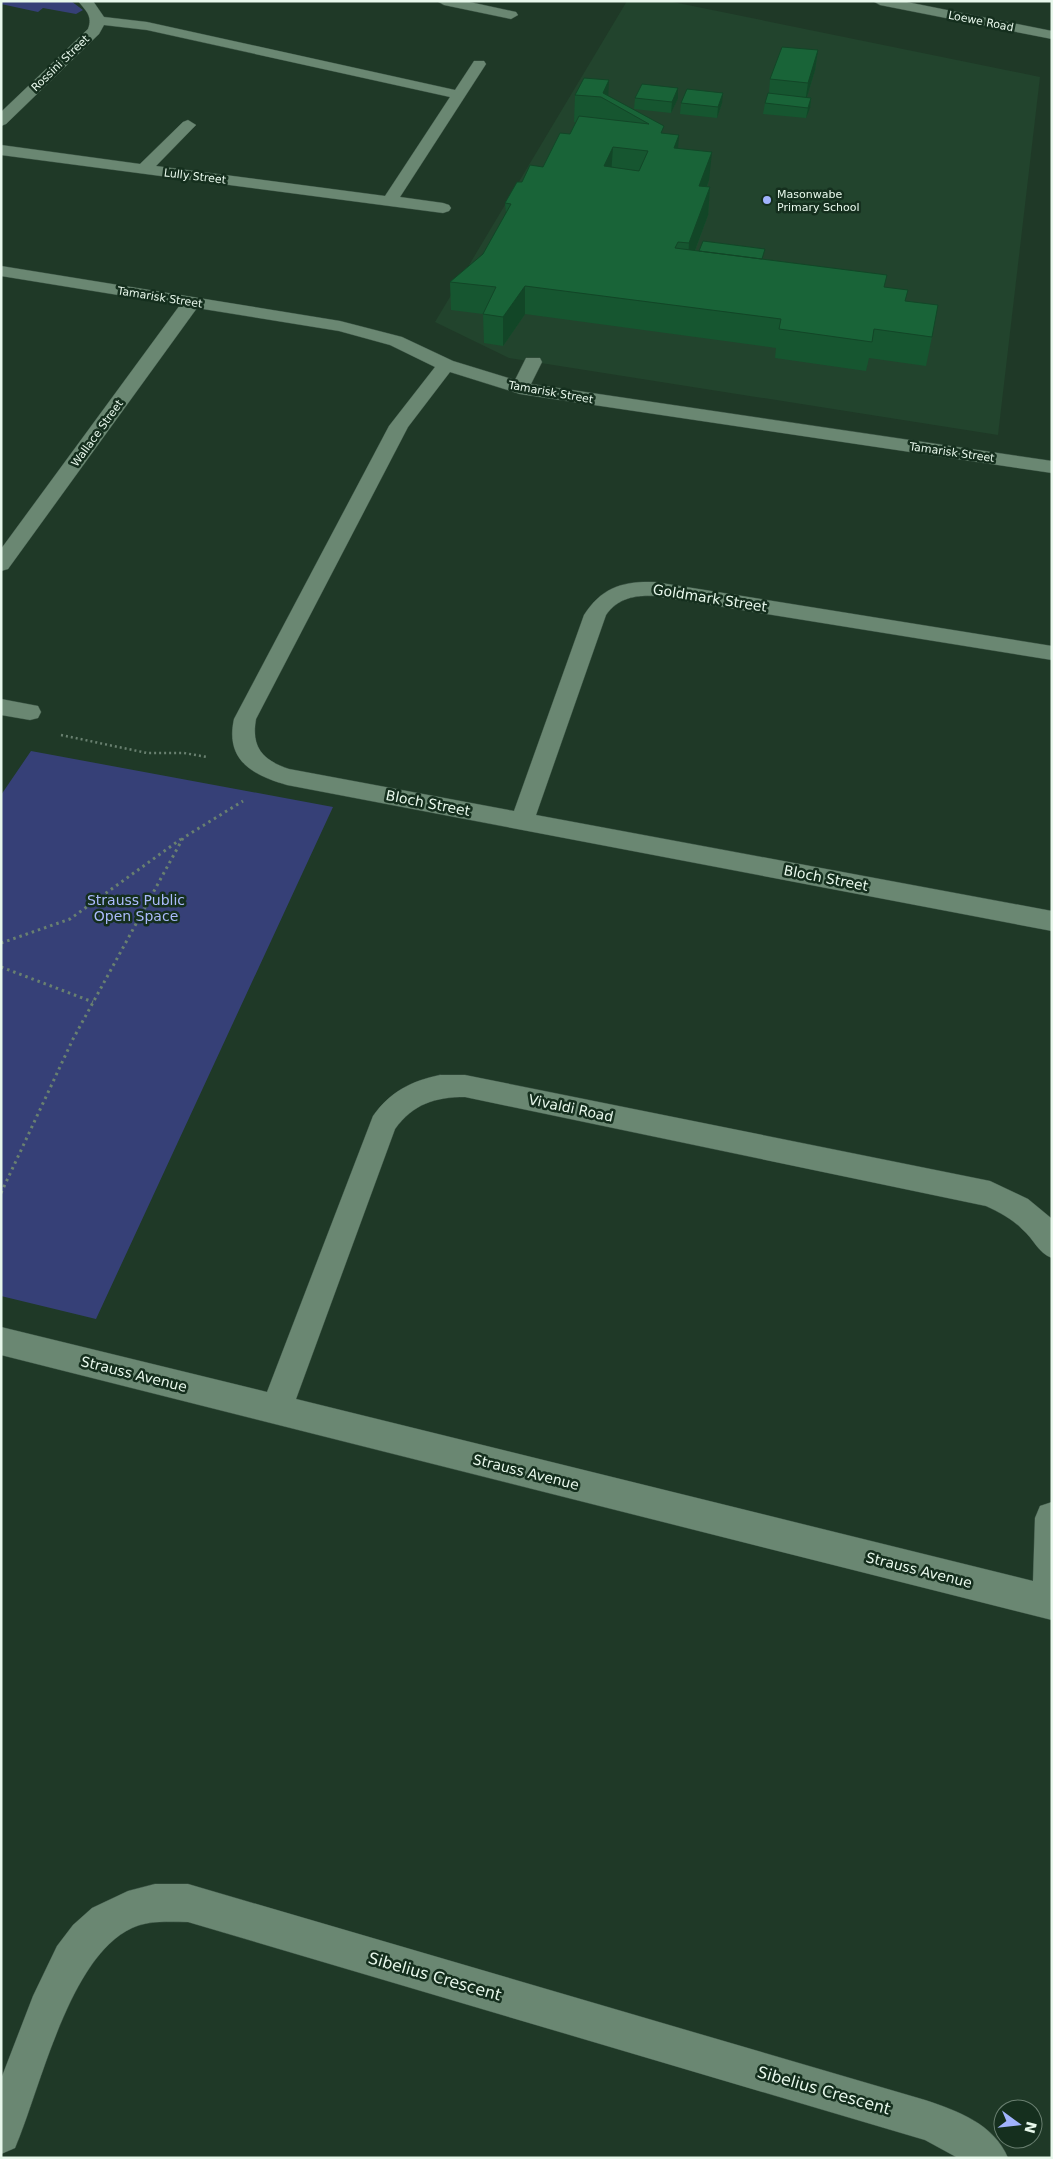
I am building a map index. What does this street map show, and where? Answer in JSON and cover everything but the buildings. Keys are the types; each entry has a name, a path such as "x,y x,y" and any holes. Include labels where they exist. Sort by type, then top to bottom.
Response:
{"street":[{"name":"Rossini Street","path":"1,121 94,31 98,20 96,11 85,1"},
{"path":"444,1 507,21 519,1"},
{"name":"Loewe Road","path":"880,1 1052,35"},
{"path":"98,20 147,26 459,95"},
{"path":"390,201 478,64"},
{"path":"9,96 24,98"},
{"path":"144,169 188,125"},
{"name":"Lully Street","path":"1,150 443,208"},
{"name":"Tamarisk Street","path":"1,271 369,332 422,352 446,365 520,388 642,406 734,401 877,426 940,450 1052,467"},
{"name":"Wallace Street","path":"1,564 192,302"},
{"path":"520,388 533,362"},
{"path":"246,750 242,729 245,719 400,426 446,365"},
{"name":"Goldmark Street","path":"522,821 595,614 600,605 620,592 643,588 655,589 1052,653"},
{"path":"1,707 30,712"},
{"name":"Bloch Street","path":"246,750 256,763 271,773 1052,920"},
{"name":"Vivaldi Road","path":"276,1410 383,1124 391,1111 403,1100 432,1087 465,1086 990,1194 1026,1213 1041,1227 1052,1245"},
{"name":"Strauss Avenue","path":"1,1341 1050,1603"},
{"path":"1050,1603 1052,1518"},
{"name":"Sibelius Crescent","path":"1,2134 51,1998 67,1964 90,1934 117,1914 142,1904 165,1900 197,1905 925,2120 952,2129 979,2147 988,2158"}],"path":[{"path":"30,712 62,736 147,753 184,752 217,760 246,750"},
{"path":"1,944 70,919 183,838 257,793 271,773"},
{"path":"1,1193 73,1039 183,838"},
{"path":"1,967 93,1002"}],"shaded area":[{"name":"Masonwabe Primary School","path":"627,1 668,1 1040,77 998,435 509,358 435,322"}],"green space":[{"path":"1,1 71,1 83,10 76,14 43,8 38,12 1,4"},
{"name":"Strauss Public Open Space","path":"31,751 333,807 96,1319 1,1296 1,795"}],"place":[{"name":"Masonwabe Primary School","path":"767,200"}]}
